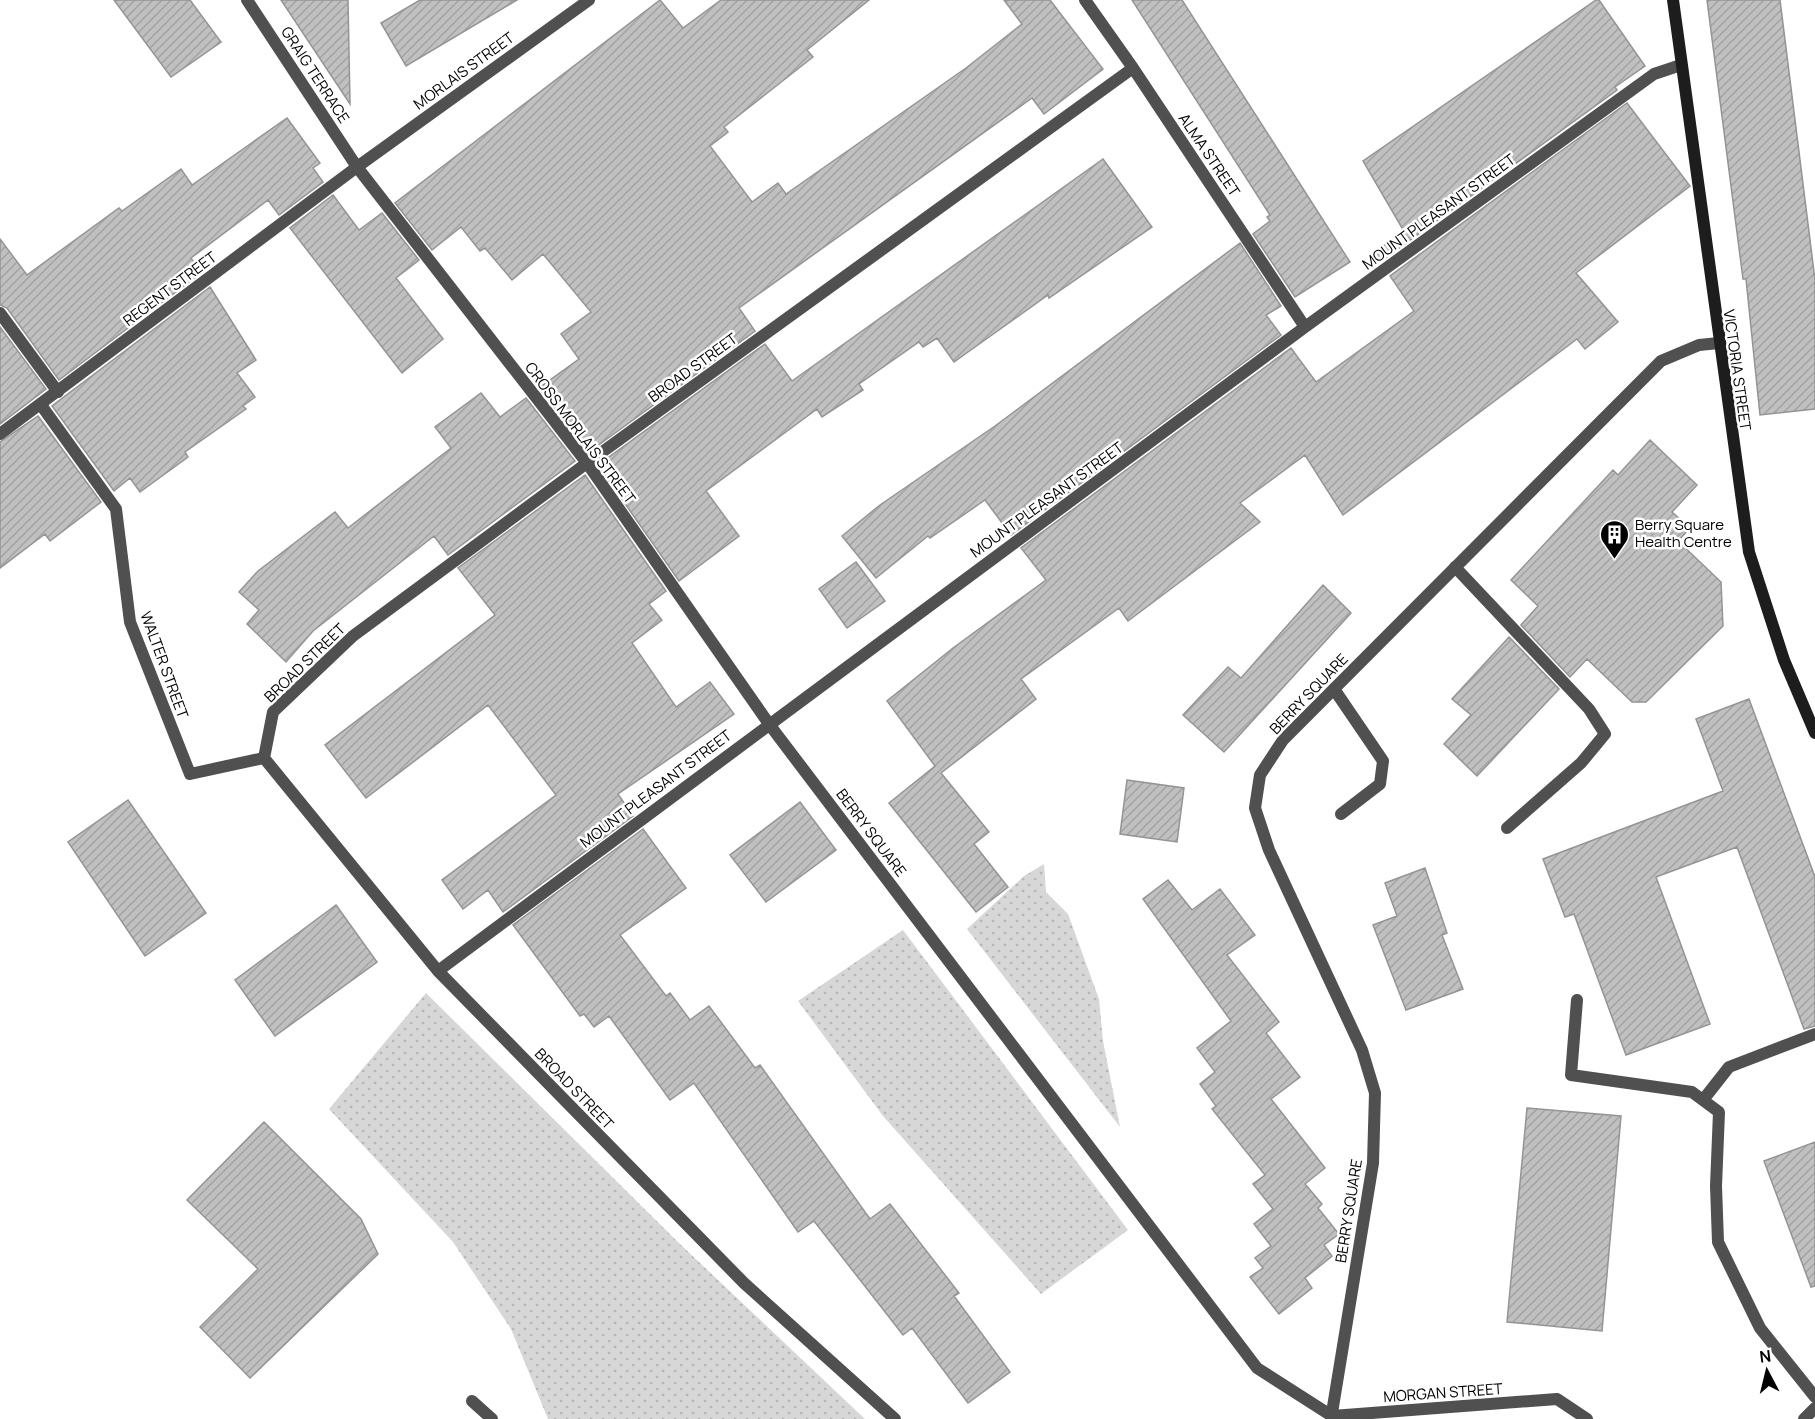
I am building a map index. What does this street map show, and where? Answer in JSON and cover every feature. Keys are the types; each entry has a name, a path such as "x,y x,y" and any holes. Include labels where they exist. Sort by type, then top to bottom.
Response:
{"street":[{"name":"GRAIG TERRACE","path":"248,0 357,167"},
{"name":"MORLAIS STREET","path":"357,167 589,0"},
{"name":"ALMA STREET","path":"1085,0 1133,68 1305,327"},
{"name":"VICTORIA STREET","path":"1673,0 1749,552 1784,660 1815,734"},
{"name":"MOUNT PLEASANT STREET","path":"438,971 1305,327 1654,74 1681,65"},
{"name":"BROAD STREET","path":"895,1419 744,1283 438,971 264,758 273,712 353,636 587,463 1133,68"},
{"name":"REGENT STREET","path":"0,434 357,167"},
{"name":"CROSS MORLAIS STREET","path":"357,167 587,463 769,724"},
{"path":"0,313 58,392"},
{"name":"BERRY SQUARE","path":"769,724 1257,1368 1332,1418 1373,1163 1375,1093 1362,1050 1269,850 1255,808 1260,774 1283,740 1661,361 1699,345 1719,343"},
{"name":"WALTER STREET","path":"40,405 116,509 130,622 190,774 264,758"},
{"path":"1455,567 1589,710 1605,735 1581,763 1507,828"},
{"path":"1334,689 1383,761 1380,784 1341,814"},
{"path":"1577,999 1571,1075 1692,1092 1719,1112 1716,1186 1718,1242 1760,1328 1815,1397"},
{"path":"1703,1100 1729,1067 1815,1034"},
{"name":"MORGAN STREET","path":"1332,1418 1557,1399 1587,1419"},
{"path":"472,1401 492,1419"},
{"path":"1804,1419 1815,1408"}],"shaded area":[{"path":"1044,864 1046,892 1068,914 1099,999 1103,1041 1120,1127 967,929 1024,876"},
{"path":"903,930 1128,1230 1041,1294 883,1116 798,1001"},
{"path":"426,993 682,1246 865,1419 548,1419 511,1329 453,1242 329,1109"}],"building":[{"path":"114,0 190,0 221,42 171,77"},
{"path":"281,0 348,0 350,104"},
{"path":"420,0 517,0 406,66 381,23"},
{"path":"660,0 683,28 721,0 869,0 807,50 813,57 724,127 728,132 710,146 752,202 778,183 786,194 966,68 1022,24 1004,0 1050,0 1103,69 1044,114 1032,98 739,308 755,331 589,452 539,388 579,359 561,334 591,312 543,254 512,280 485,248 480,251 461,227 432,250 395,203"},
{"path":"1132,0 1182,0 1350,262 1295,297 1253,234 1270,221 1267,217 1270,215"},
{"path":"1599,0 1645,66 1615,87 1617,90 1380,262 1373,252 1405,233 1363,161"},
{"path":"1707,0 1780,0 1815,280 1815,409 1760,415 1746,279 1743,279"},
{"path":"1627,103 1690,186 1576,273 1618,322 1585,349 1577,339 1343,515 1305,455 1240,503 1260,522 1128,621 1119,608 1021,679 1036,699 941,773 989,832 974,844 1008,887 976,912 889,803 935,766 887,701 953,648 1046,580 1021,548 1291,348 1316,382 1414,311 1390,276"},
{"path":"287,118 320,163 313,168 323,182 279,215 268,200 191,258 201,273 59,380 7,308 0,305 0,239 27,275 119,208 122,211 181,169 192,185"},
{"path":"1103,159 1152,227 1049,298 1048,295 954,362 937,338 923,347 919,342 859,384 863,390 822,417 817,409 706,491 739,536 679,581 598,465 765,344 792,381"},
{"path":"333,195 359,230 382,213 419,260 396,278 443,339 402,373 290,228"},
{"path":"1240,243 1281,306 1266,315 1281,335 1011,535 985,500 930,538 928,536 876,578 842,536 880,505 995,426"},
{"path":"210,287 256,360 237,373 255,397 243,406 246,409 185,452 188,457 140,492 130,478 114,491 52,406"},
{"path":"0,327 46,389 0,424"},
{"path":"481,393 500,417 526,398 575,461 448,555 434,536 313,631 286,662 247,624 259,610 239,592 258,571 335,512 348,528 451,448 435,427"},
{"path":"38,416 101,502 50,541 45,534 0,568 0,442"},
{"name":"Berry Square Health Centre","path":"1650,440 1697,485 1672,512 1690,528 1678,541 1721,582 1723,626 1646,702 1632,702 1587,659 1570,677 1521,625 1538,606 1511,580 1613,470 1618,475"},
{"path":"585,475 666,591 649,604 662,620 632,643 676,707 710,682 734,714 618,794 633,816 503,912 488,890 463,909 442,880 556,795 488,705 366,798 325,745 495,615 458,568"},
{"path":"856,562 885,601 847,628 819,589"},
{"path":"1323,585 1351,613 1224,752 1183,715 1228,667 1241,678"},
{"path":"1509,637 1559,689 1477,776 1444,744 1471,715 1452,699"},
{"path":"1749,699 1815,877 1815,1026 1804,1029 1737,847 1656,877 1710,1024 1626,1055 1574,914 1565,917 1543,859 1723,791 1696,719"},
{"path":"1127,780 1184,788 1177,842 1120,834"},
{"path":"128,800 206,913 145,956 68,842"},
{"path":"800,802 836,850 766,902 730,855"},
{"path":"643,829 686,888 620,935 666,996 670,993 690,1020 709,1006 755,1068 760,1065 870,1219 890,1204 959,1293 954,1296 1010,1372 968,1403 912,1328 903,1335 814,1221 798,1232 694,1083 670,1100 609,1016 594,1027 584,1014 580,1016 513,925"},
{"path":"1425,868 1447,933 1442,935 1463,989 1406,1010 1373,925 1397,916 1385,883"},
{"path":"1168,880 1192,910 1220,889 1255,935 1227,955 1279,1022 1266,1033 1300,1077 1271,1099 1325,1168 1305,1184 1322,1204 1318,1208 1339,1234 1324,1245 1332,1256 1305,1278 1312,1288 1279,1314 1250,1277 1263,1268 1255,1258 1271,1246 1254,1224 1273,1209 1253,1184 1265,1175 1212,1109 1216,1106 1200,1084 1215,1072 1197,1048 1231,1021 1143,899"},
{"path":"336,905 377,962 275,1036 235,980"},
{"path":"1527,1108 1621,1116 1602,1331 1507,1322"},
{"path":"264,1122 361,1219 378,1254 250,1378 200,1327 258,1269 187,1200"},
{"path":"1815,1142 1815,1286 1811,1287 1764,1161"}],"place":[{"name":"Berry Square Health Centre","path":"1614,560"}]}
